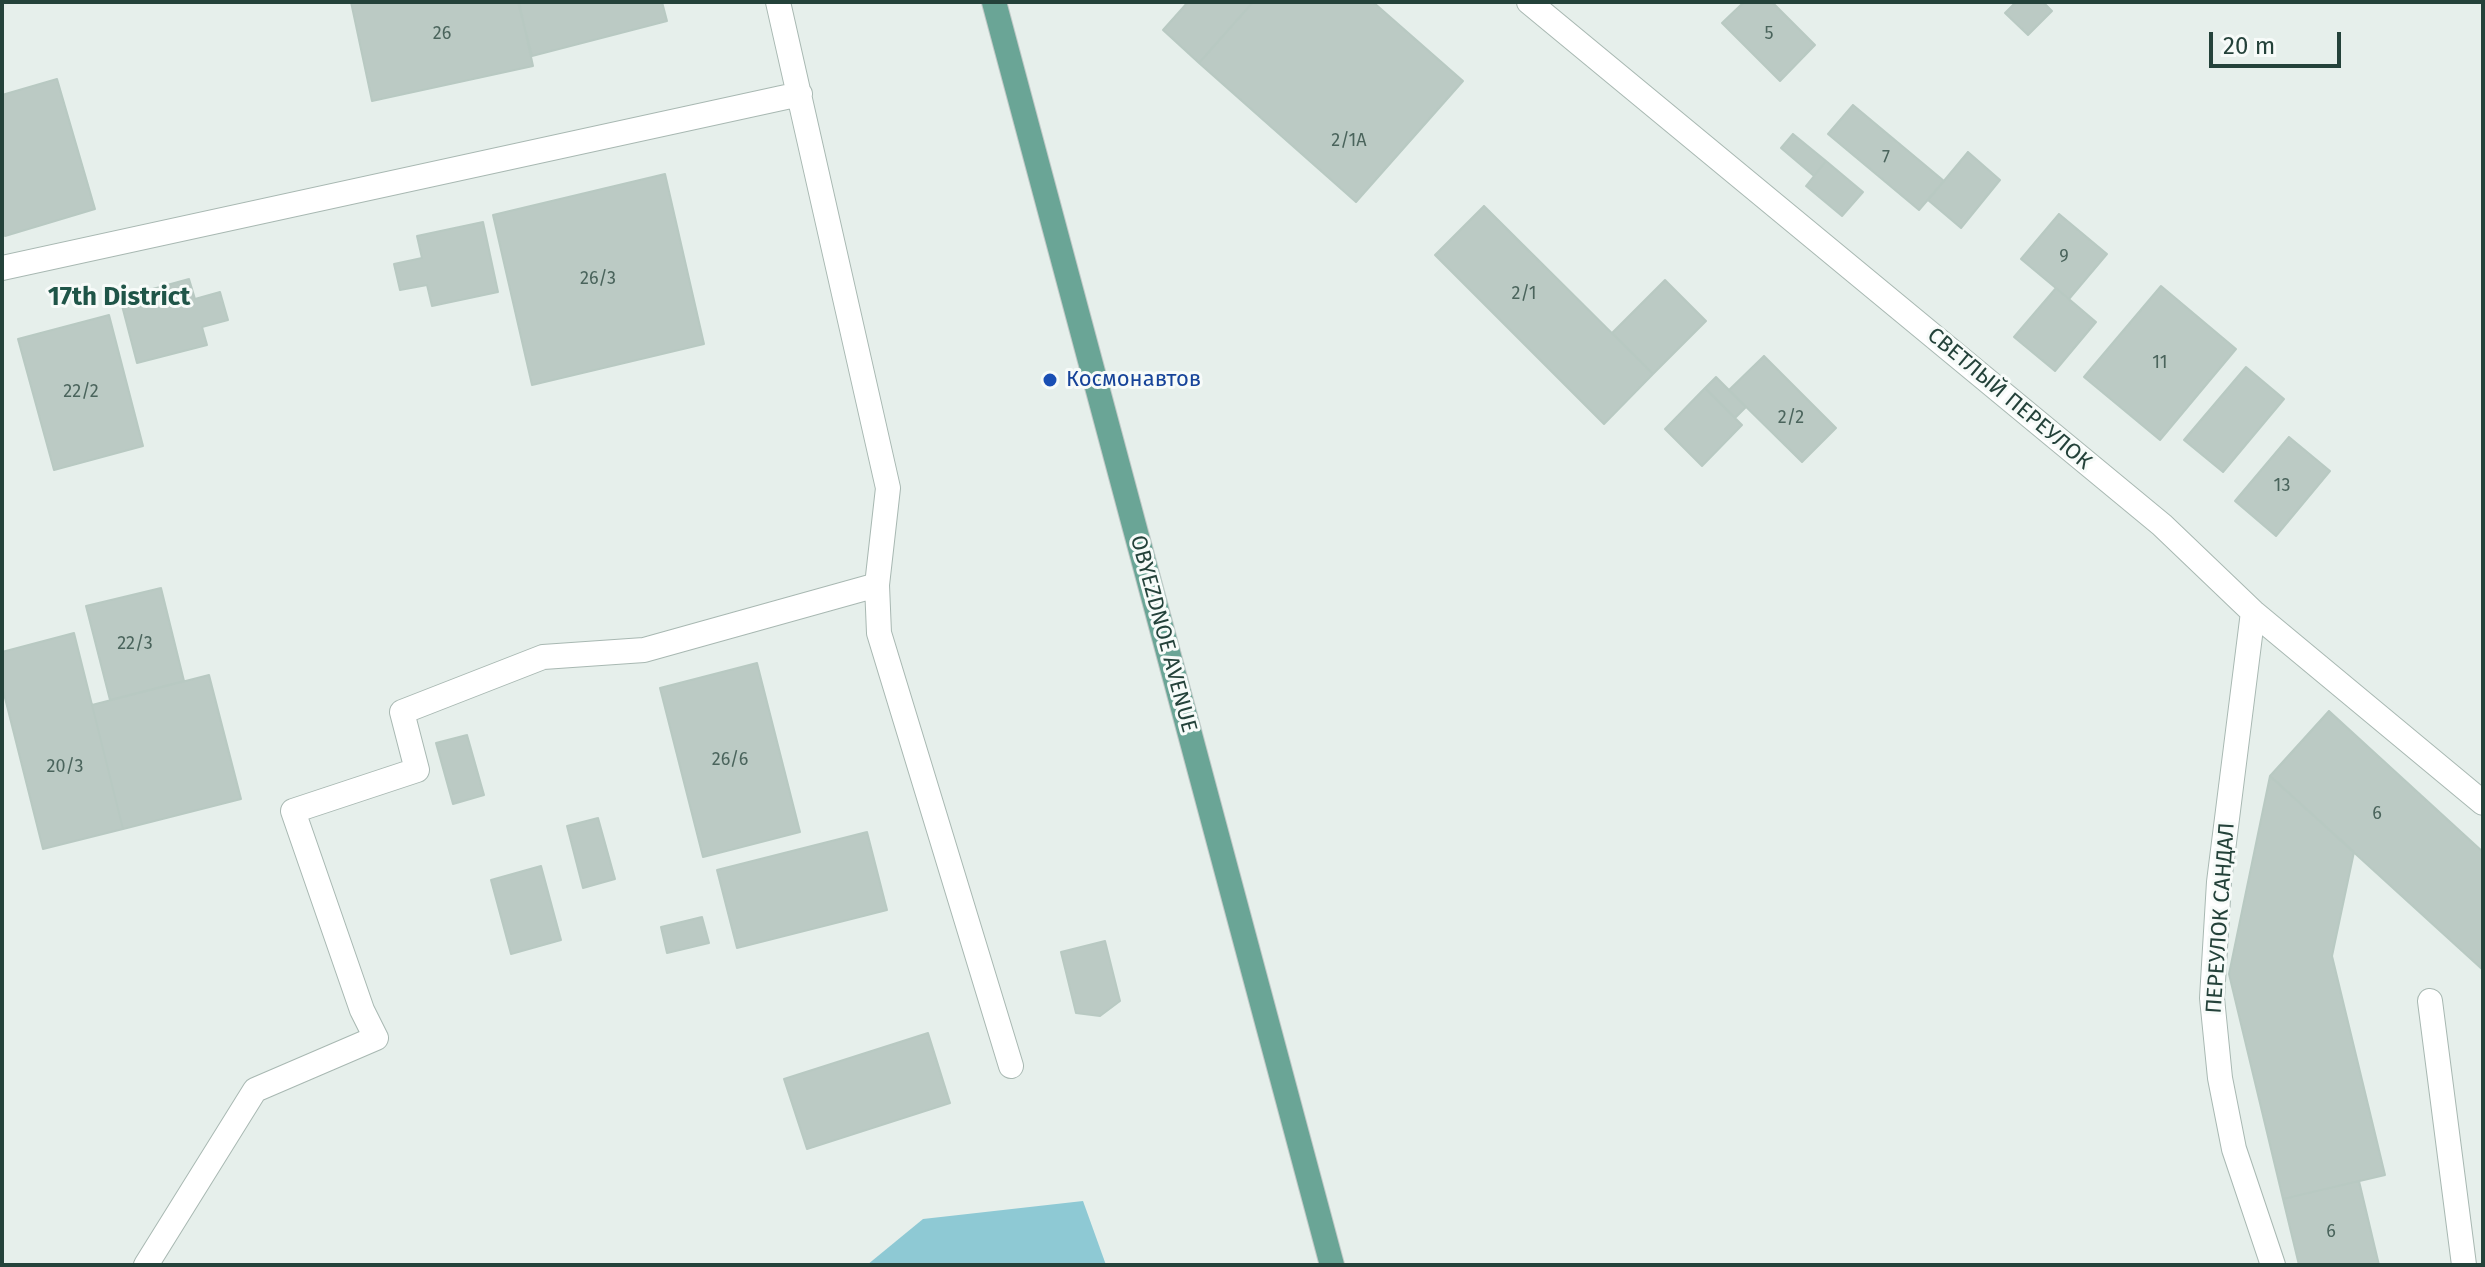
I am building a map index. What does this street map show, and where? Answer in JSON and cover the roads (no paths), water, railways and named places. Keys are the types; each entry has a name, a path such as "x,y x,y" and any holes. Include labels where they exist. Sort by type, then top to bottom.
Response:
{"main road":[{"name":"OBYEZDNOE AVENUE","path":"994,2 1332,1265"}],"street":[{"path":"778,2 888,488 877,585 879,633 1011,1066"},
{"name":"СВЕТЛЫЙ ПЕРЕУЛОК","path":"1529,2 2162,525 2253,612 2483,803"},
{"path":"2,268 800,94"},
{"path":"146,1265 255,1090 376,1038 362,1010 293,811 417,770 402,712 543,657 644,650 877,585"},
{"name":"ПЕРЕУЛОК САНДАЛ","path":"2253,612 2219,882 2212,998 2220,1078 2234,1149 2273,1265"},
{"path":"2430,1001 2464,1265"}],"water":[{"path":"1083,1201 1106,1265 867,1265 923,1219"}],"place":[{"name":"Космонавтов","path":"1050,380"}],"district":[{"name":"17th District","path":"119,298"}]}
